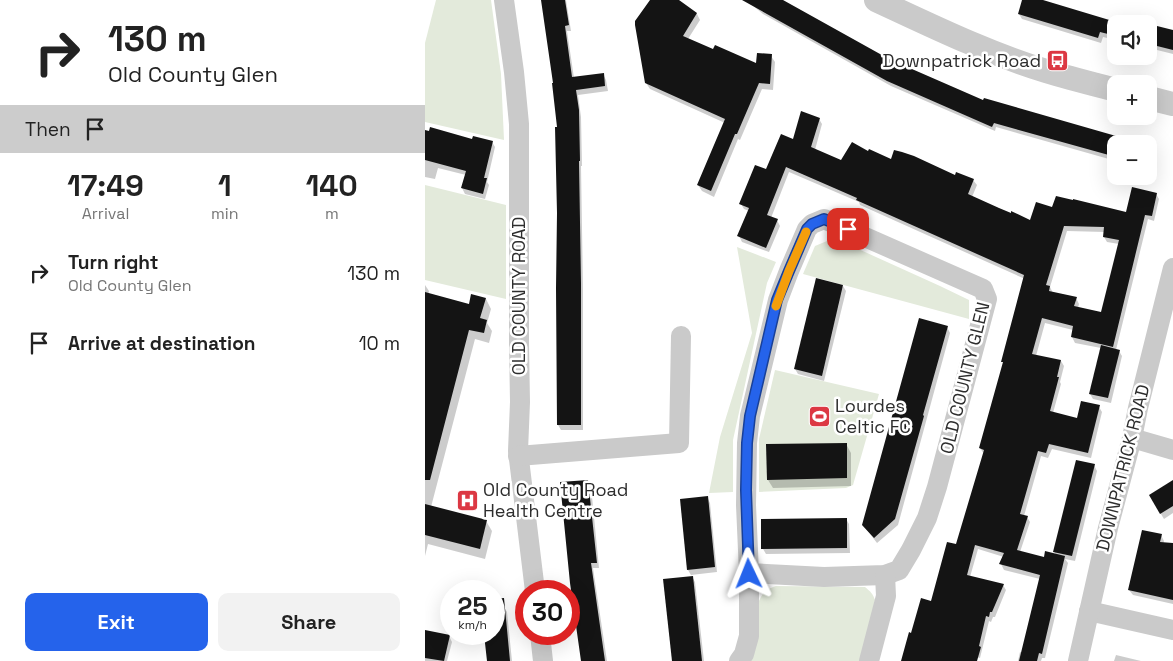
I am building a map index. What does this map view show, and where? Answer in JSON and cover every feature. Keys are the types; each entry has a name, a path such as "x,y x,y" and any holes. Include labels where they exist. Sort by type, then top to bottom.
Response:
{"street":[{"name":"OLD COUNTY ROAD","path":"504,0 519,124 520,402 517,451 534,580"},
{"path":"876,0 947,34 989,50 1045,71 1107,88"},
{"path":"1157,100 1173,104"},
{"name":"OLD COUNTY GLEN","path":"739,661 744,654 749,636 746,505 747,443 750,416 777,300 807,229 812,224 824,219 983,289 987,299 927,518 899,570 885,576"},
{"name":"DOWNPATRICK ROAD","path":"1078,661 1108,528 1170,291 1173,268"},
{"path":"518,456 679,443 681,336"},
{"path":"1132,438 1173,450"},
{"path":"749,574 824,577 885,576 886,596 869,661"},
{"path":"1089,611 1173,630"},
{"path":"541,645 543,661"}],"green space":[{"path":"436,0 491,0 501,74 504,140 425,122 425,43"},
{"path":"425,185 506,205 506,299 425,280"},
{"path":"834,238 969,300 969,319 803,274 815,246"},
{"path":"737,247 776,262 767,283 733,440 733,492 709,493 720,437 752,333"},
{"name":"Lourdes Celtic FC","path":"775,370 879,394 853,485 846,488 759,492 759,439"},
{"path":"776,586 865,587 875,600 861,661 750,661 758,604 764,592"}],"building":[{"path":"541,0 565,0 569,25 565,26 572,77 604,73 605,86 576,90 579,110 580,161 581,425 557,425 555,127 557,127 553,83"},
{"path":"650,0 679,0 697,13 683,36 713,49 715,45 756,63 757,53 772,54 770,84 759,83 711,191 697,185 725,119 645,83 635,21"},
{"path":"742,0 783,0 889,59 983,100 984,98 1113,135 1107,135 1107,154 994,123 992,127 887,81"},
{"path":"1022,0 1043,0 1107,19 1107,34 1100,32 1098,38 1018,14"},
{"path":"1157,26 1173,30 1173,50 1157,46"},
{"path":"801,111 820,118 811,147 841,160 852,142 868,151 869,149 891,159 894,150 914,156 955,175 956,172 974,179 968,194 1030,220 1036,202 1052,207 1056,196 1126,212 1132,187 1157,193 1152,216 1145,215 1113,347 1071,337 1073,326 1042,318 1032,354 1061,360 1057,377 1059,377 1050,411 1077,418 1081,401 1100,405 1088,453 1049,444 1046,453 1038,451 1020,514 1028,516 1017,550 1044,557 1045,551 1065,556 1042,654 1039,653 1037,661 1019,661 1040,575 999,564 1004,553 975,545 967,575 1004,584 992,612 990,612 989,617 986,616 977,661 901,661 921,598 931,601 947,542 956,544 984,450 979,448 1003,362 1001,362 1024,275 786,167 767,215 778,219 766,248 737,236 749,208 739,204 755,165 766,169 781,134 793,139","holes":["1064,226 1104,227 1103,237 1119,240 1101,312 1074,306 1077,297 1049,291 1050,286 1046,285"]},
{"path":"430,127 472,139 473,136 493,141 484,178 487,178 483,194 461,188 466,171 425,160 425,130 429,131"},
{"path":"816,278 843,285 822,376 794,369"},
{"path":"425,292 469,304 471,294 486,298 480,318 487,320 484,333 469,330 430,480 425,480"},
{"path":"919,318 948,326 895,519 874,538 862,525"},
{"path":"1101,345 1120,350 1108,398 1089,394"},
{"path":"847,443 847,478 767,480 766,444"},
{"path":"1076,460 1095,464 1072,556 1053,552"},
{"path":"588,480 597,563 591,563 605,661 581,661 579,645 580,580 570,580 560,482"},
{"path":"1173,480 1173,506 1160,514 1149,495"},
{"path":"708,496 715,567 687,570 680,499"},
{"path":"425,504 487,520 480,549 425,535"},
{"path":"847,518 847,548 761,549 761,519"},
{"path":"1142,530 1162,534 1160,542 1173,543 1173,600 1128,590"},
{"path":"693,576 702,661 672,661 663,579"},
{"path":"505,608 510,661 487,661 485,645 505,645"},
{"path":"425,630 440,633 440,645 448,645 444,661 425,658"}],"slow traffic":[{"path":"776,306 806,232"}],"place":[{"name":"Downpatrick Road","path":"1057,61"},
{"name":"Lourdes Celtic FC","path":"819,416"},
{"name":"Old County Road Health Centre","path":"467,500"}],"route":[{"path":"749,574 746,505 747,443 750,416 763,367 777,300 807,229 816,221 824,219 848,229"}]}
